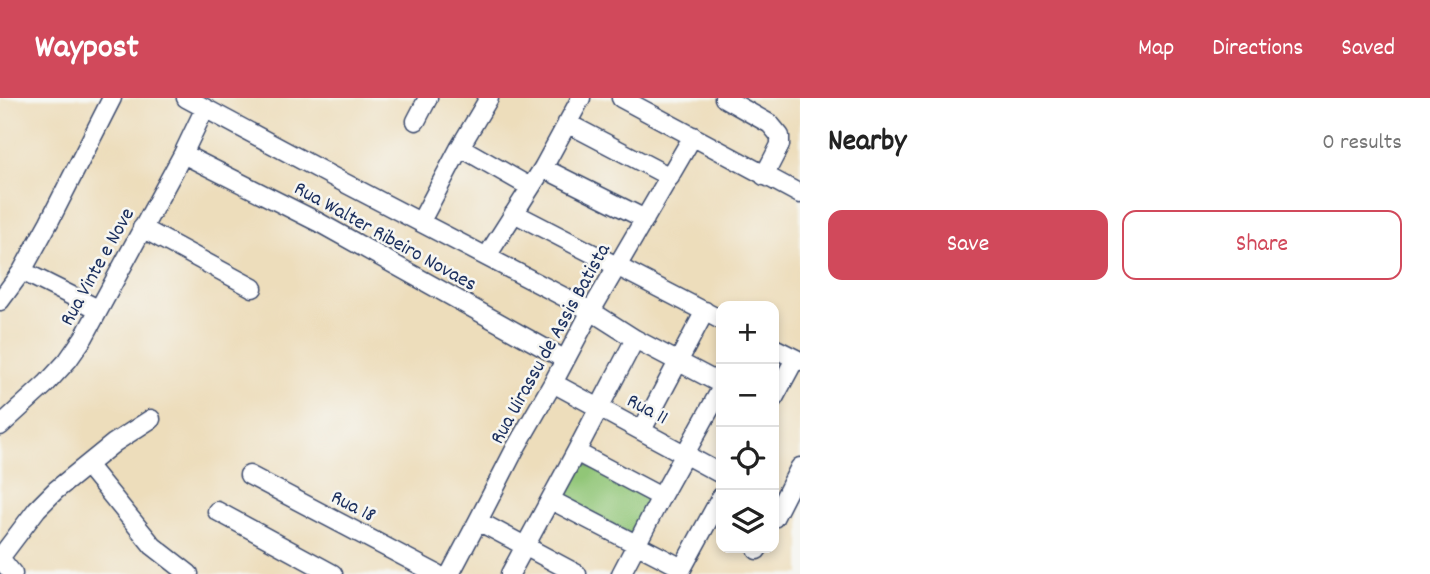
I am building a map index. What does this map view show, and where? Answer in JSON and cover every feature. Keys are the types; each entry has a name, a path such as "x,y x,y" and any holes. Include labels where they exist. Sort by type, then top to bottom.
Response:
{"street":[{"path":"0,301 22,271 111,98"},
{"path":"186,98 591,311 635,339 716,383"},
{"path":"416,121 428,98"},
{"path":"421,221 489,98"},
{"path":"487,256 543,167 581,98"},
{"path":"621,98 800,194"},
{"path":"724,98 777,130 781,139 764,176"},
{"name":"Rua Vinte e Nove","path":"0,426 46,384 84,337 205,108"},
{"path":"567,123 670,177"},
{"name":"Rua Uirassu de Assis Batista","path":"450,574 564,359 693,136"},
{"path":"460,147 530,187"},
{"name":"Rua Walter Ribeiro Novaes","path":"183,154 318,222 564,359"},
{"path":"543,167 645,219"},
{"path":"514,213 713,316 678,362 642,430"},
{"path":"142,228 253,288"},
{"path":"22,271 98,309"},
{"path":"510,574 635,339"},
{"path":"779,351 797,360 779,390"},
{"name":"Rua 11","path":"553,383 716,471"},
{"path":"621,574 716,395"},
{"path":"13,574 0,558 37,509 114,443 151,419"},
{"path":"576,452 661,497"},
{"path":"87,465 153,546 189,574"},
{"path":"779,508 800,467"},
{"name":"Rua 18","path":"250,475 437,574"},
{"path":"551,500 637,543 680,571 716,506"},
{"path":"217,511 333,574"},
{"path":"478,521 570,572"}],"green space":[{"path":"579,460 654,499 635,537 560,498"}]}
